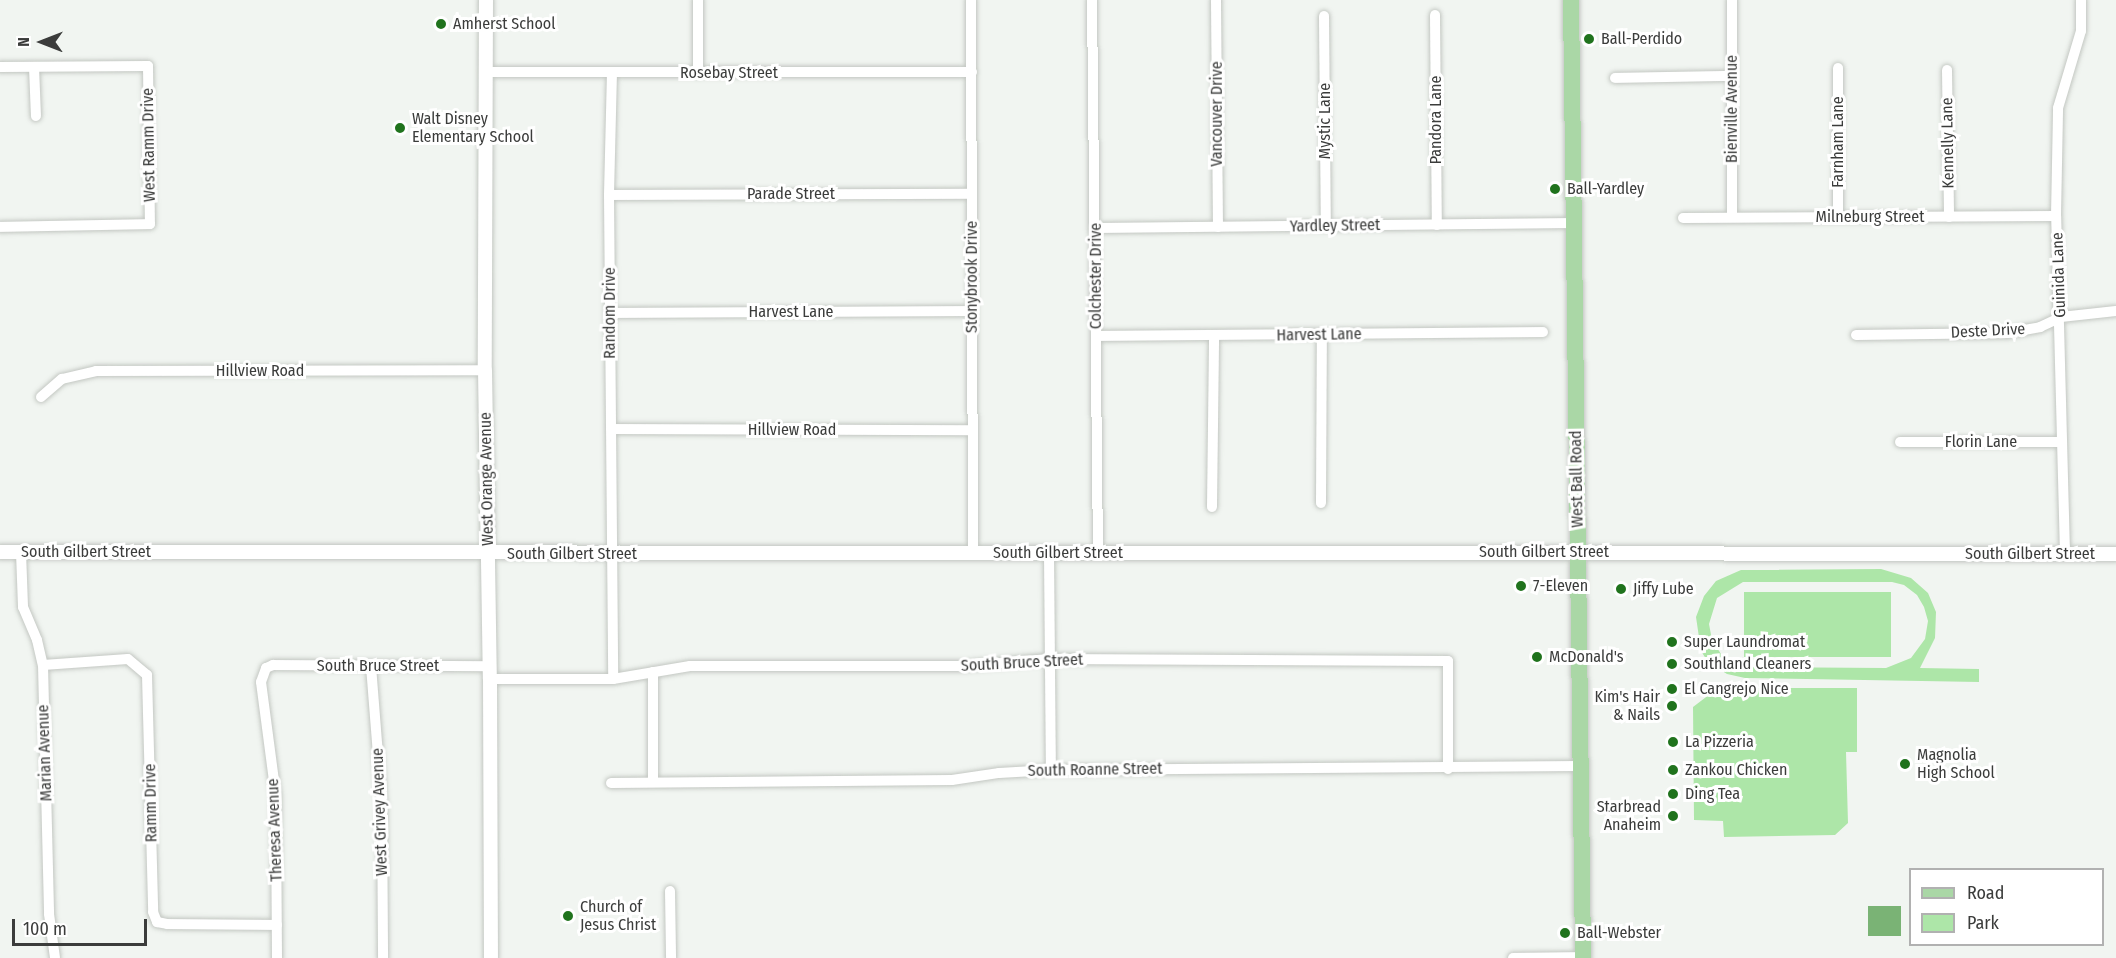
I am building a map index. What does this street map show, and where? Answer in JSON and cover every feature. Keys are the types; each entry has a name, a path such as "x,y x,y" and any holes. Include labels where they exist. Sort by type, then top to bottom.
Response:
{"main road":[{"name":"West Ball Road","path":"1570,0 1583,957"}],"street":[{"name":"West Orange Avenue","path":"486,0 485,370 490,673 491,958"},
{"path":"698,0 698,73"},
{"name":"Stonybrook Drive","path":"971,0 972,553"},
{"name":"Colchester Drive","path":"1092,0 1098,553"},
{"name":"Vancouver Drive","path":"1216,0 1218,227"},
{"name":"Bienville Avenue","path":"1732,0 1732,217"},
{"name":"Guinida Lane","path":"2065,554 2061,317 2056,216 2058,108 2081,31 2081,0"},
{"name":"Pandora Lane","path":"1435,15 1437,225"},
{"name":"Mystic Lane","path":"1324,16 1326,226"},
{"name":"West Ramm Drive","path":"0,227 150,225 148,66 34,67"},
{"path":"0,67 34,67 36,116"},
{"name":"Farnham Lane","path":"1838,68 1838,217"},
{"name":"Kennelly Lane","path":"1947,70 1949,216"},
{"name":"Rosebay Street","path":"485,72 972,72"},
{"name":"Random Drive","path":"612,72 609,195 612,679"},
{"path":"1616,78 1732,76"},
{"name":"Parade Street","path":"609,195 972,194"},
{"name":"Milneburg Street","path":"1683,218 2056,216"},
{"name":"Yardley Street","path":"1096,228 1574,224"},
{"name":"Harvest Lane","path":"610,313 972,311"},
{"name":"Deste Drive","path":"1856,335 2007,333 2040,327 2061,317 2116,311"},
{"name":"Harvest Lane","path":"1096,336 1543,333"},
{"path":"1321,503 1322,335"},
{"path":"1212,507 1214,336"},
{"name":"Hillview Road","path":"42,397 62,379 96,371 485,370"},
{"name":"Hillview Road","path":"611,429 972,430"},
{"name":"Florin Lane","path":"1900,442 2062,442"},
{"name":"South Gilbert Street","path":"0,552 2116,554"},
{"name":"Marian Avenue","path":"21,552 23,607 37,640 43,665 49,915 55,958"},
{"path":"1049,553 1051,770"},
{"name":"Ramm Drive","path":"43,665 128,659 147,675 153,912 157,922 277,925"},
{"name":"South Bruce Street","path":"266,668 273,665 371,666 612,679 690,666 964,666 1050,659 1448,661 1448,769"},
{"name":"West Grivey Avenue","path":"371,666 382,806 383,958"},
{"name":"Theresa Avenue","path":"266,668 261,682 276,796 277,958"},
{"path":"653,672 653,782"},
{"name":"South Roanne Street","path":"611,783 952,780 999,773 1051,770 1448,769 1580,766"},
{"path":"670,891 671,958"},
{"path":"1513,958 1583,957"}],"green space":[{"path":"1881,569 1911,578 1928,593 1936,612 1935,638 1920,668 1979,669 1979,682 1745,678 1727,674 1708,662 1701,651 1696,617 1704,596 1716,581 1741,570","holes":["1743,582 1892,582 1904,585 1917,595 1928,621 1925,639 1911,658 1886,668 1742,667 1721,654 1712,640 1709,624 1717,598"]},
{"path":"1744,592 1891,592 1891,657 1744,657"},
{"path":"1718,688 1857,688 1857,752 1846,752 1848,823 1835,835 1724,837 1723,821 1694,820 1693,707"}],"shaded area":[{"path":"1868,906 1901,906 1901,936 1868,936"}],"place":[{"name":"Amherst School","path":"441,24"},
{"name":"Ball-Perdido","path":"1589,39"},
{"name":"Walt Disney Elementary School","path":"400,128"},
{"name":"Ball-Yardley","path":"1555,189"},
{"name":"7-Eleven","path":"1521,586"},
{"name":"Jiffy Lube","path":"1621,589"},
{"name":"Super Laundromat","path":"1672,642"},
{"name":"McDonald's","path":"1537,657"},
{"name":"Southland Cleaners","path":"1672,664"},
{"name":"El Cangrejo Nice","path":"1672,689"},
{"name":"Kim's Hair & Nails","path":"1672,706"},
{"name":"La Pizzeria","path":"1673,742"},
{"name":"Magnolia High School","path":"1905,764"},
{"name":"Zankou Chicken","path":"1673,770"},
{"name":"Ding Tea","path":"1673,794"},
{"name":"Starbread Anaheim","path":"1673,816"},
{"name":"Church of Jesus Christ","path":"568,916"},
{"name":"Ball-Webster","path":"1565,933"}]}
